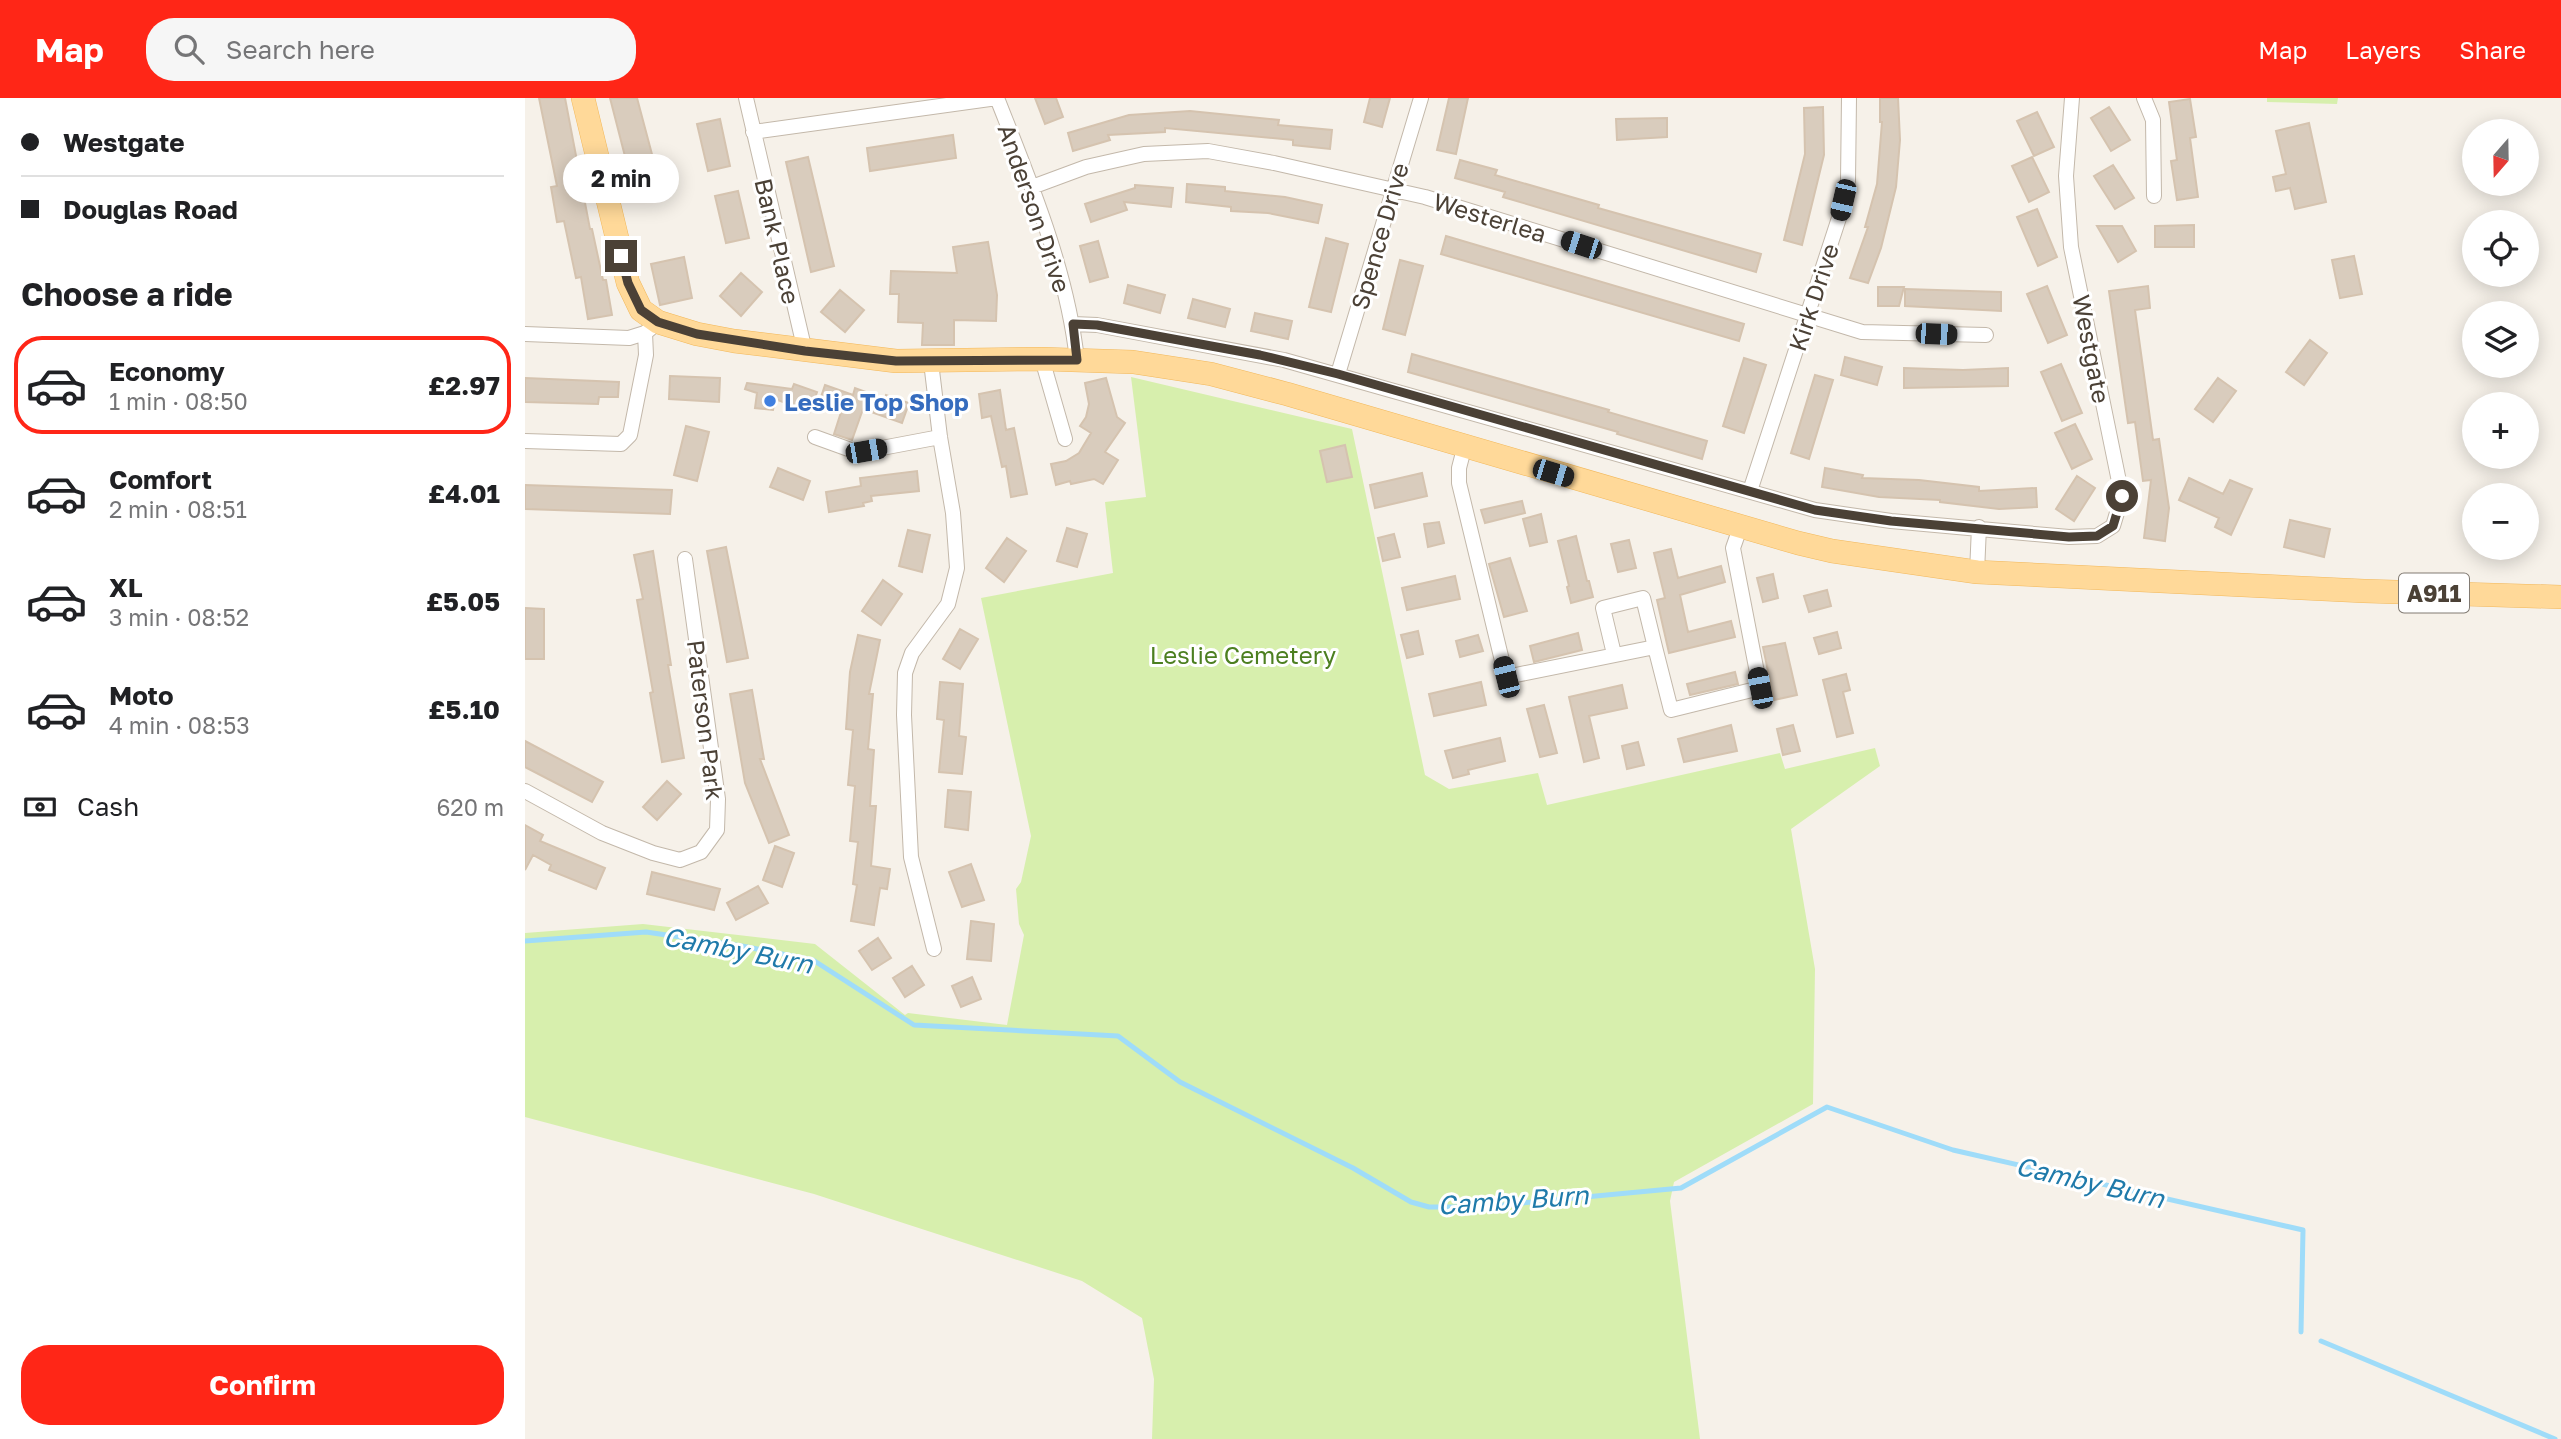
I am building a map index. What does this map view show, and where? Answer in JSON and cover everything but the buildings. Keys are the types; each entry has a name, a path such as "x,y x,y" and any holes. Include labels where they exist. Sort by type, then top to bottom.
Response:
{"main road":[{"name":"A911","path":"583,98 628,283 651,328 877,359 931,362 1042,359 1133,362 1211,374 1465,445 1739,528 1832,551 1977,572 2561,597"}],"street":[{"name":"Bank Place","path":"746,98 805,351"},
{"path":"753,132 997,98"},
{"name":"Anderson Drive","path":"997,98 1032,187 1073,324 1077,360"},
{"name":"Spence Drive","path":"1338,374 1421,98"},
{"name":"Kirk Drive","path":"1751,491 1839,218 1847,181 1849,98"},
{"name":"Westgate","path":"1073,324 1097,325 1223,348 1338,374 1815,510 1891,521 2069,537 2097,536 2113,526 2122,496 2071,247 2066,176 2072,98"},
{"path":"2144,98 2153,120 2154,196"},
{"name":"Westerlea","path":"1032,187 1086,167 1144,154 1208,152 1274,163 1393,189 1861,332 1986,335"},
{"path":"525,334 629,338 651,328"},
{"path":"525,441 621,444 630,435 651,328"},
{"path":"1042,359 1065,439"},
{"path":"931,362 953,513 957,568 948,604 912,653 905,673 904,715 911,857 934,948"},
{"path":"815,437 851,450 866,451 940,437"},
{"path":"1465,445 1459,468 1459,483 1506,677 1654,647"},
{"path":"1977,572 1979,527"},
{"path":"1614,654 1603,608 1643,598 1671,710 1760,688 1733,548 1739,528"},
{"name":"Paterson Park","path":"525,791 602,833 653,853 680,860 701,852 717,830 718,799 685,559"}],"green space":[{"path":"2267,98 2338,98 2337,104 2267,102"},
{"name":"Leslie Cemetery","path":"1131,377 1352,429 1425,775 1449,789 1538,773 1547,805 1780,753 1785,769 1875,748 1880,766 1791,829 1815,969 1813,1104 1674,1182 1670,1201 1700,1439 1152,1439 1154,1379 1142,1318 1082,1281 814,1194 525,1117 525,933 643,924 815,944 905,1015 908,1013 1007,1025 1024,935 1019,924 1016,889 1021,882 1031,836 981,598 1113,573 1105,502 1146,497"}],"waterway":[{"name":"Camby Burn","path":"525,941 646,932 742,946 813,960 914,1025 1118,1036 1180,1082 1353,1168 1411,1202 1429,1207 1480,1207 1681,1188 1827,1107 1953,1150 2303,1230 2301,1332"},
{"name":"Camby Burn","path":"2321,1341 2555,1439"}],"place":[{"name":"Leslie Top Shop","path":"770,401"}],"route":[{"path":"621,256 628,283 641,310 658,322 697,334 734,341 896,361 1077,360 1073,324 1097,325 1284,360 1815,510 1891,521 2069,537 2097,536 2113,526 2122,496"}]}
